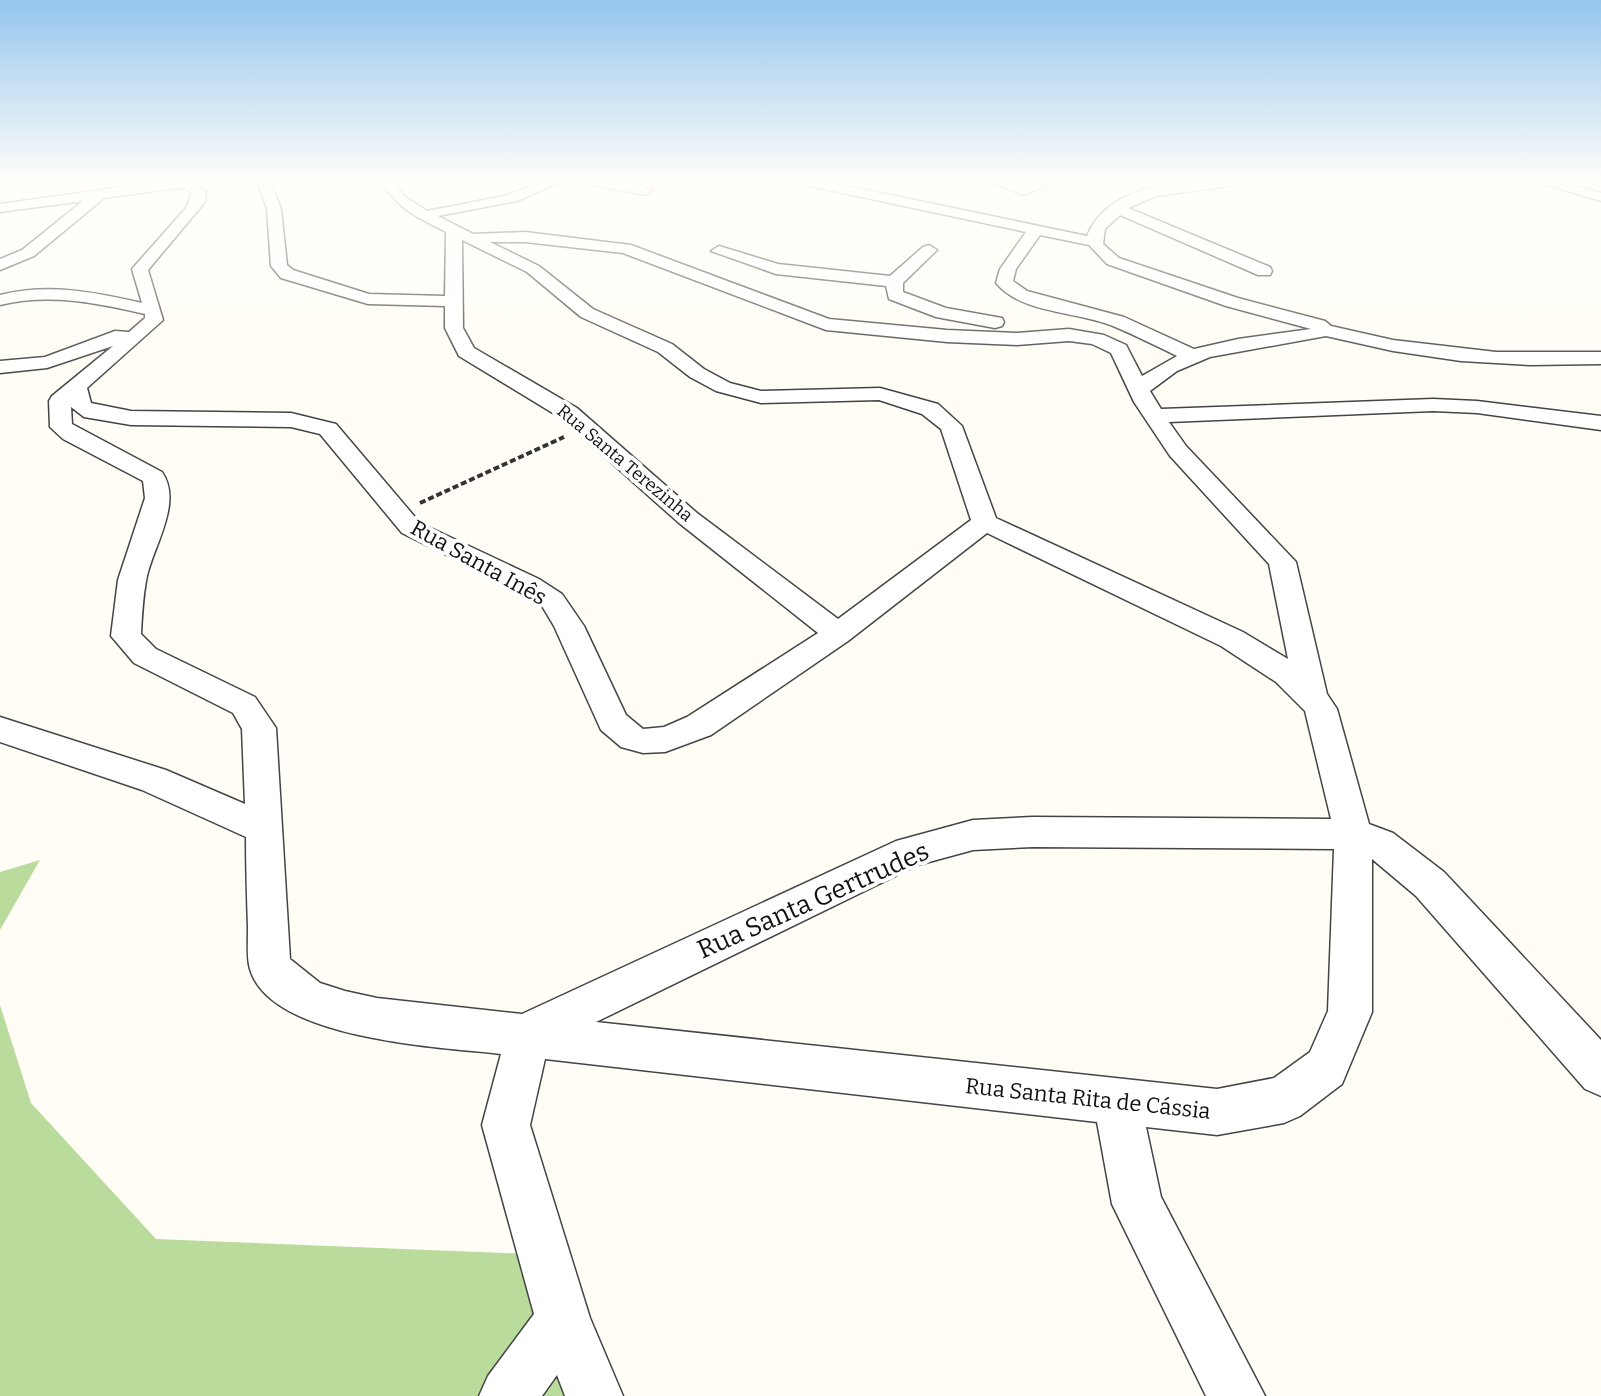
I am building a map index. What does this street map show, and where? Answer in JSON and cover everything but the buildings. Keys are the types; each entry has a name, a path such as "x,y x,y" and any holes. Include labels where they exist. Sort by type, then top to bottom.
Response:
{"street":[{"path":"0,265 36,246"},
{"path":"151,319 140,269 160,246"},
{"path":"277,246 279,266 287,274 368,299 453,301"},
{"name":"Rua Santa Terezinha","path":"460,246 453,301 456,336 466,352 548,399 585,427 688,518 838,634"},
{"path":"487,246 533,269 587,313 665,348 697,373 723,387 761,397 880,394 930,409 951,426 985,522"},
{"path":"599,246 625,248 826,324 947,336 1017,339 1069,335"},
{"path":"1026,246 1005,272 1004,283 1021,295 1118,321 1192,356"},
{"path":"1096,246 1099,252 1113,261 1232,302 1318,325 1324,330"},
{"path":"1206,246 1264,271"},
{"path":"929,250 900,277 895,295 942,313 1097,339 1119,349 1154,416 1178,451 1282,562 1312,696"},
{"path":"719,251 776,269 900,277"},
{"path":"880,264 900,277"},
{"path":"0,300 26,294 57,293 151,319"},
{"path":"0,367 17,368 53,362 151,319"},
{"path":"76,386 151,319"},
{"path":"1139,389 1161,370 1192,356 1232,344 1324,330 1383,346 1423,351 1523,361 1601,358"},
{"name":"Rua Santa Inês","path":"76,386 81,406 105,415 291,420 328,429 411,528 529,585 552,600 569,626 613,722 622,734 639,743 674,737 699,726 838,634 985,522"},
{"name":"Rua Santa Rita de Cássia","path":"76,386 60,401 61,427 154,477 158,483 157,501 132,577 126,636 145,656 244,705 259,728 270,966 288,988 317,1003 377,1019 529,1033 1117,1103 1217,1112 1284,1100 1326,1068 1350,1012 1353,834 1321,709 1312,696 1266,658 1232,639 985,522"},
{"path":"1154,416 1433,405 1477,407 1601,423"},
{"path":"0,729 154,780 266,830"},
{"name":"Rua Santa Gertrudes","path":"529,1033 909,852 973,835 1033,832 1353,834"},
{"path":"1353,834 1380,844 1430,884 1593,1055"},
{"path":"529,1033 506,1125 563,1320 594,1396"},
{"path":"1117,1103 1137,1204 1236,1396"},
{"path":"508,1396 563,1320"}],"path":[{"path":"397,513 585,427"}],"green space":[{"path":"40,860 0,930 0,872"},
{"path":"0,1005 31,1103 156,1239 555,1255 573,1396 0,1396"}]}
